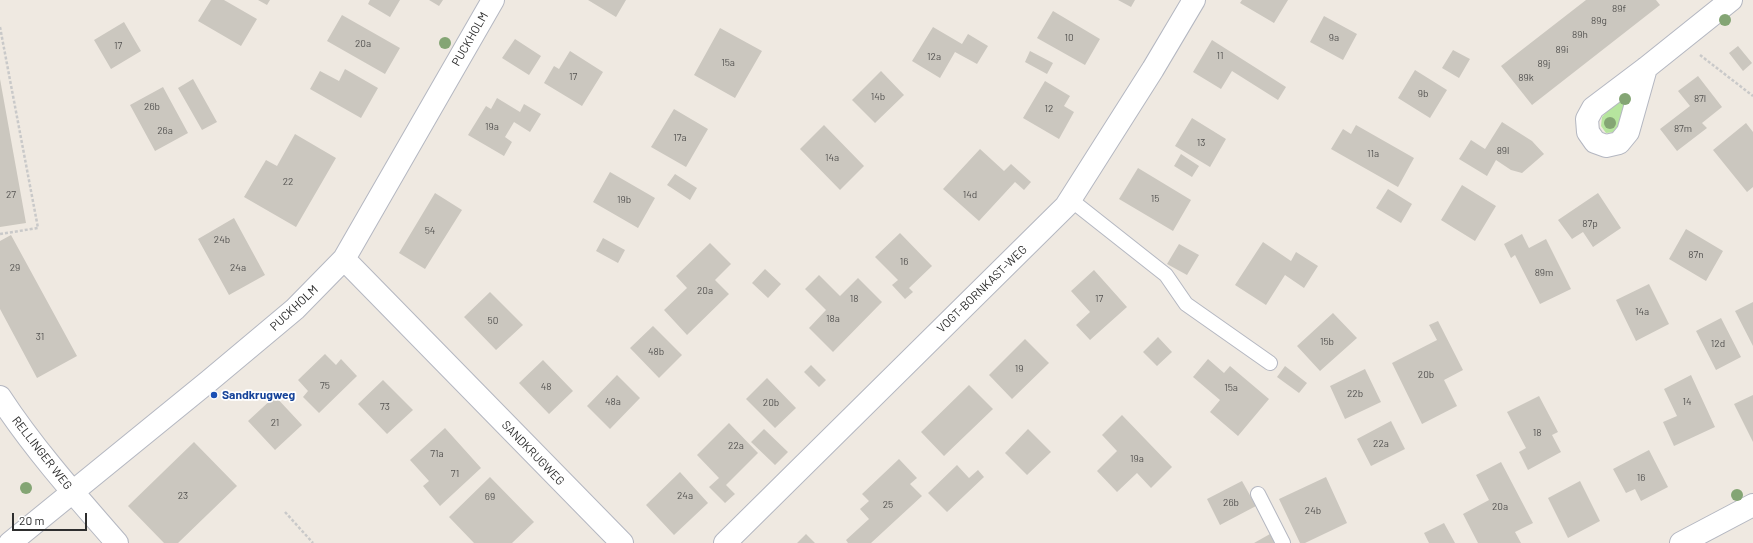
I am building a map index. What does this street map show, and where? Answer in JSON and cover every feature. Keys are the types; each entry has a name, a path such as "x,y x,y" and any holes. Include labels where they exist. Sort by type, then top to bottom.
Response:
{"street":[{"name":"PUCKHOLM","path":"10,543 209,381 288,314 344,259 493,0"},
{"name":"VOGT-BORNKAST-WEG","path":"725,543 999,271 1056,217 1071,200 1153,69 1194,0"},
{"path":"1646,68 1731,0"},
{"name":"SANDKRUGWEG","path":"344,259 622,543"},
{"name":"RELLINGER WEG","path":"0,397 14,418 72,492 117,543"},
{"path":"1681,543 1753,505"}],"lane":[{"path":"1071,200 1166,275 1186,304 1270,363"},
{"path":"1258,494 1283,543"}],"path":[{"path":"0,27 38,228 0,234"},
{"path":"1680,40 1753,96"},
{"path":"285,512 313,543"}],"green space":[{"path":"1628,88 1620,128 1615,132 1606,133 1601,126 1602,117"}],"building":[{"path":"211,0 224,0 257,19 241,46 198,21"},
{"path":"258,0 270,0 267,5"},
{"path":"370,0 400,0 390,17 368,4"},
{"path":"429,0 443,0 439,6"},
{"path":"588,0 626,0 616,17"},
{"path":"1118,0 1135,0 1131,7"},
{"path":"1242,0 1288,0 1274,23 1240,3"},
{"path":"1586,0 1656,0 1660,5 1532,105 1501,66"},
{"path":"1053,11 1100,39 1085,65 1037,38"},
{"path":"342,15 400,48 385,74 327,41"},
{"path":"1324,16 1357,34 1343,60 1310,42"},
{"path":"124,22 141,51 111,69 94,40"},
{"path":"933,27 962,44 968,34 988,46 977,64 955,52 940,78 912,61"},
{"path":"720,28 762,51 735,98 694,75"},
{"path":"515,39 541,56 529,75 502,58"},
{"path":"1212,40 1286,87 1278,100 1232,71 1221,89 1193,72"},
{"path":"1738,46 1752,63 1743,71 1729,53"},
{"path":"1453,50 1470,59 1459,78 1442,68"},
{"path":"570,51 603,72 582,106 544,83 554,66 559,69"},
{"path":"1030,51 1053,63 1047,74 1025,62"},
{"path":"345,69 378,88 361,118 310,89 320,71 339,81"},
{"path":"1415,70 1447,90 1430,118 1398,98"},
{"path":"881,71 904,95 875,123 852,100"},
{"path":"1698,76 1722,107 1702,123 1707,128 1677,151 1660,129 1690,106 1678,91"},
{"path":"0,79 26,223 0,227"},
{"path":"193,79 217,122 202,130 178,88"},
{"path":"1045,81 1070,96 1064,106 1074,112 1059,139 1023,118"},
{"path":"163,87 188,133 155,151 130,105"},
{"path":"497,98 520,112 524,104 541,114 530,132 514,122 505,137 512,142 504,156 468,135 486,106 491,109"},
{"path":"674,109 708,129 686,167 651,147"},
{"path":"1192,118 1226,139 1210,167 1175,146"},
{"path":"1502,122 1532,141 1544,154 1522,173 1511,170 1496,160 1487,176 1459,159 1471,140 1485,149"},
{"path":"1746,123 1753,132 1753,187 1747,192 1713,150"},
{"path":"824,125 864,166 840,190 800,149"},
{"path":"1356,125 1414,158 1398,187 1331,149 1343,129 1351,134"},
{"path":"295,134 336,158 296,227 244,197 266,160 277,166"},
{"path":"980,149 1004,171 1011,164 1031,182 1024,190 1015,182 979,221 943,189"},
{"path":"1181,154 1199,166 1192,177 1174,166"},
{"path":"1138,168 1191,200 1173,231 1119,199"},
{"path":"610,172 655,198 638,228 593,202"},
{"path":"675,174 697,188 690,200 667,185"},
{"path":"1462,185 1496,206 1475,241 1441,220"},
{"path":"1388,189 1412,204 1401,223 1376,208"},
{"path":"435,193 462,210 425,269 399,253"},
{"path":"1598,193 1621,228 1593,247 1583,232 1572,239 1558,220"},
{"path":"234,218 265,275 229,295 198,239"},
{"path":"1686,229 1723,251 1706,281 1669,259"},
{"path":"900,233 932,266 909,288 913,292 905,299 892,285 898,280 875,257"},
{"path":"1522,234 1529,248 1546,239 1571,289 1540,304 1515,255 1511,258 1504,244"},
{"path":"11,235 77,356 37,378 0,309 0,241"},
{"path":"603,238 625,250 618,263 596,251"},
{"path":"1263,242 1291,261 1296,252 1318,266 1304,288 1285,275 1266,305 1235,285"},
{"path":"710,243 731,264 715,280 729,294 687,335 664,310 687,288 676,276"},
{"path":"1179,244 1199,255 1187,275 1167,264"},
{"path":"765,269 781,284 768,298 752,283"},
{"path":"1094,270 1127,307 1090,340 1076,325 1090,312 1071,291"},
{"path":"819,275 840,296 858,278 882,302 833,352 809,328 826,310 805,289"},
{"path":"1649,284 1669,324 1636,341 1616,300"},
{"path":"490,292 523,325 496,350 464,317"},
{"path":"1753,302 1753,346 1735,311"},
{"path":"1333,313 1357,338 1320,371 1297,346"},
{"path":"1721,318 1741,357 1716,370 1696,331"},
{"path":"1438,321 1463,370 1444,380 1457,406 1422,424 1392,363 1437,340 1429,325"},
{"path":"653,326 682,355 659,378 630,348"},
{"path":"1158,337 1172,352 1157,366 1143,352"},
{"path":"1025,339 1049,363 1012,399 989,375"},
{"path":"325,354 336,365 341,359 357,376 319,413 303,397 308,391 298,380"},
{"path":"1208,359 1224,373 1230,366 1269,399 1238,436 1210,412 1220,400 1193,377"},
{"path":"543,360 573,391 549,414 519,383"},
{"path":"811,365 826,380 819,387 804,372"},
{"path":"1285,366 1307,383 1299,393 1277,377"},
{"path":"1365,369 1381,402 1345,419 1330,386"},
{"path":"617,375 640,398 610,429 587,406"},
{"path":"1691,375 1715,427 1674,446 1663,422 1677,416 1664,389"},
{"path":"767,378 796,408 775,428 746,399"},
{"path":"383,380 413,410 387,434 358,404"},
{"path":"969,385 993,409 944,456 921,432"},
{"path":"1753,395 1753,442 1734,404"},
{"path":"275,396 302,425 275,450 248,421"},
{"path":"1539,396 1558,432 1552,435 1561,452 1528,470 1519,452 1526,448 1507,412"},
{"path":"1122,415 1172,467 1151,488 1137,473 1117,492 1097,471 1117,451 1102,435"},
{"path":"1391,421 1405,449 1371,466 1357,439"},
{"path":"729,423 758,453 726,485 735,494 725,503 709,487 719,478 697,455"},
{"path":"445,428 481,468 440,506 423,486 429,481 410,460"},
{"path":"764,429 788,452 775,465 751,442"},
{"path":"1028,429 1051,452 1027,475 1005,453"},
{"path":"194,442 237,486 178,543 164,543 128,506"},
{"path":"1649,450 1668,487 1641,501 1635,489 1626,493 1613,469"},
{"path":"899,459 917,478 910,484 922,496 871,543 848,543 846,540 869,519 860,509 869,501 862,494"},
{"path":"1501,462 1533,523 1515,532 1521,543 1478,543 1463,514 1489,500 1476,475"},
{"path":"957,465 969,478 978,470 984,477 947,512 928,493"},
{"path":"680,472 708,503 674,535 646,505"},
{"path":"490,477 534,522 512,543 474,543 449,517"},
{"path":"1326,477 1347,523 1305,543 1300,543 1279,499"},
{"path":"1242,481 1256,506 1220,525 1207,499"},
{"path":"1580,481 1600,521 1568,538 1548,498"},
{"path":"1444,523 1455,543 1429,543 1424,533"},
{"path":"806,534 815,543 797,543"},
{"path":"1270,534 1275,543 1254,543"}],"place":[{"name":"Sandkrugweg","path":"214,395"}]}
